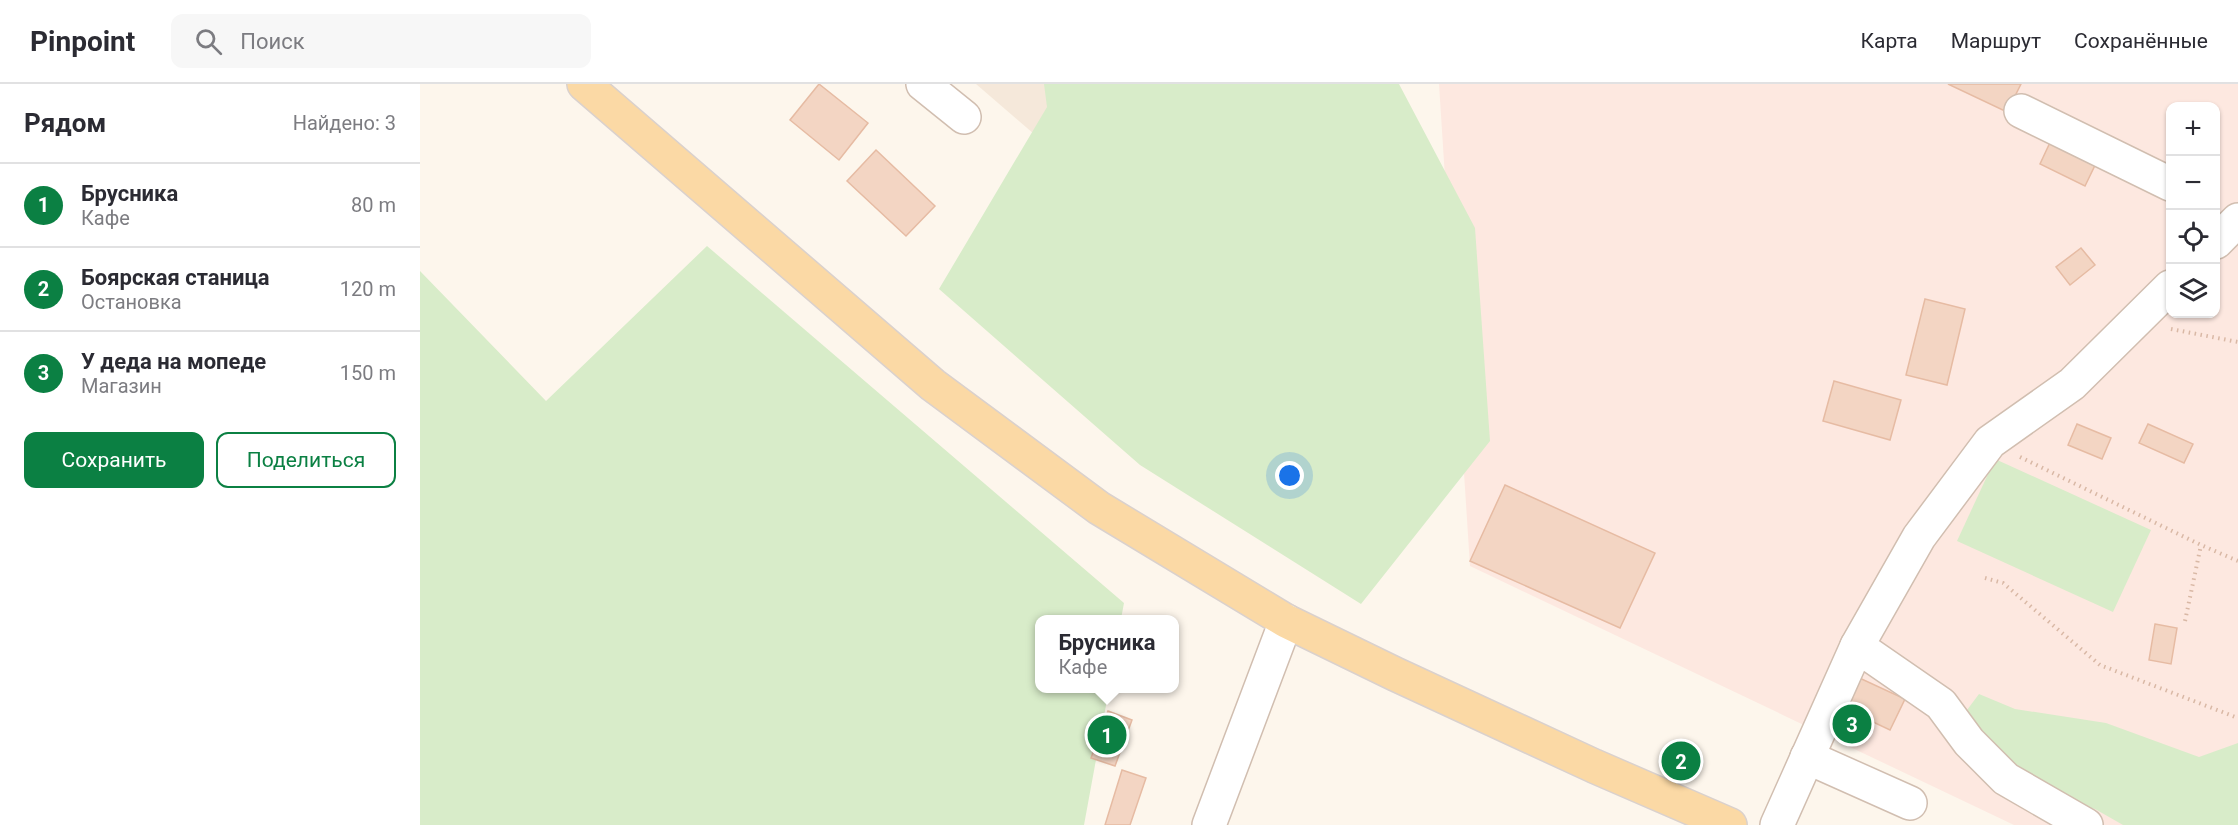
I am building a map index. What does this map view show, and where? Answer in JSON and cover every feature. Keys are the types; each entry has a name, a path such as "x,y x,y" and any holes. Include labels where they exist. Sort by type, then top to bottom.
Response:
{"main road":[{"path":"584,84 933,385 1100,508 1286,621 1573,757 1730,825"}],"street":[{"path":"923,84 964,117"},
{"path":"2021,111 2166,182"},
{"path":"2220,209 2238,219 2220,238"},
{"path":"1777,825 1857,646 1919,537 1990,442 2072,384 2166,291"},
{"path":"1209,825 1286,621"},
{"path":"1857,646 1941,704 1969,742 2006,779 2086,825"},
{"path":"1807,757 1910,803"}],"path":[{"path":"2135,322 2238,342"},
{"path":"1990,442 2238,561"},
{"path":"2185,621 2201,545"},
{"path":"1985,578 2002,583 2100,665 2238,718"}],"shaded area":[{"path":"976,84 1062,84 1041,140"},
{"path":"1439,84 2238,84 2238,825 2014,825 1470,566"}],"green space":[{"path":"1044,84 1399,84 1475,228 1490,441 1361,604 1140,465 939,289 1047,107"},
{"path":"707,246 1124,603 1122,615 1035,615 1035,693 1108,693 1084,825 420,825 420,271 546,401"},
{"path":"1995,459 2151,530 2113,612 1957,541"},
{"path":"1979,694 2015,709 2106,723 2199,757 2238,743 2238,825 2123,825 2095,809 2059,800 1997,755 1964,714"}],"building":[{"path":"819,84 868,123 839,160 790,120"},
{"path":"1948,84 2021,84 2007,112"},
{"path":"2054,134 2099,157 2085,186 2040,164"},
{"path":"876,150 935,206 906,236 847,181"},
{"path":"2081,248 2095,265 2070,285 2056,267"},
{"path":"1925,299 1965,309 1947,385 1906,375"},
{"path":"1834,381 1901,400 1890,440 1823,421"},
{"path":"2077,424 2111,438 2102,459 2068,445"},
{"path":"2148,424 2193,444 2184,463 2139,443"},
{"path":"1505,485 1655,553 1620,628 1470,561"},
{"path":"2155,624 2177,628 2171,664 2149,660"},
{"path":"1853,675 1905,699 1890,730 1839,706"},
{"path":"1108,711 1132,720 1115,766 1091,758"},
{"path":"1122,770 1146,778 1130,825 1105,825"}],"place":[{"name":"У деда на мопеде","path":"1852,724"},
{"name":"Брусника","path":"1107,735"},
{"name":"Боярская станица","path":"1681,761"}]}
